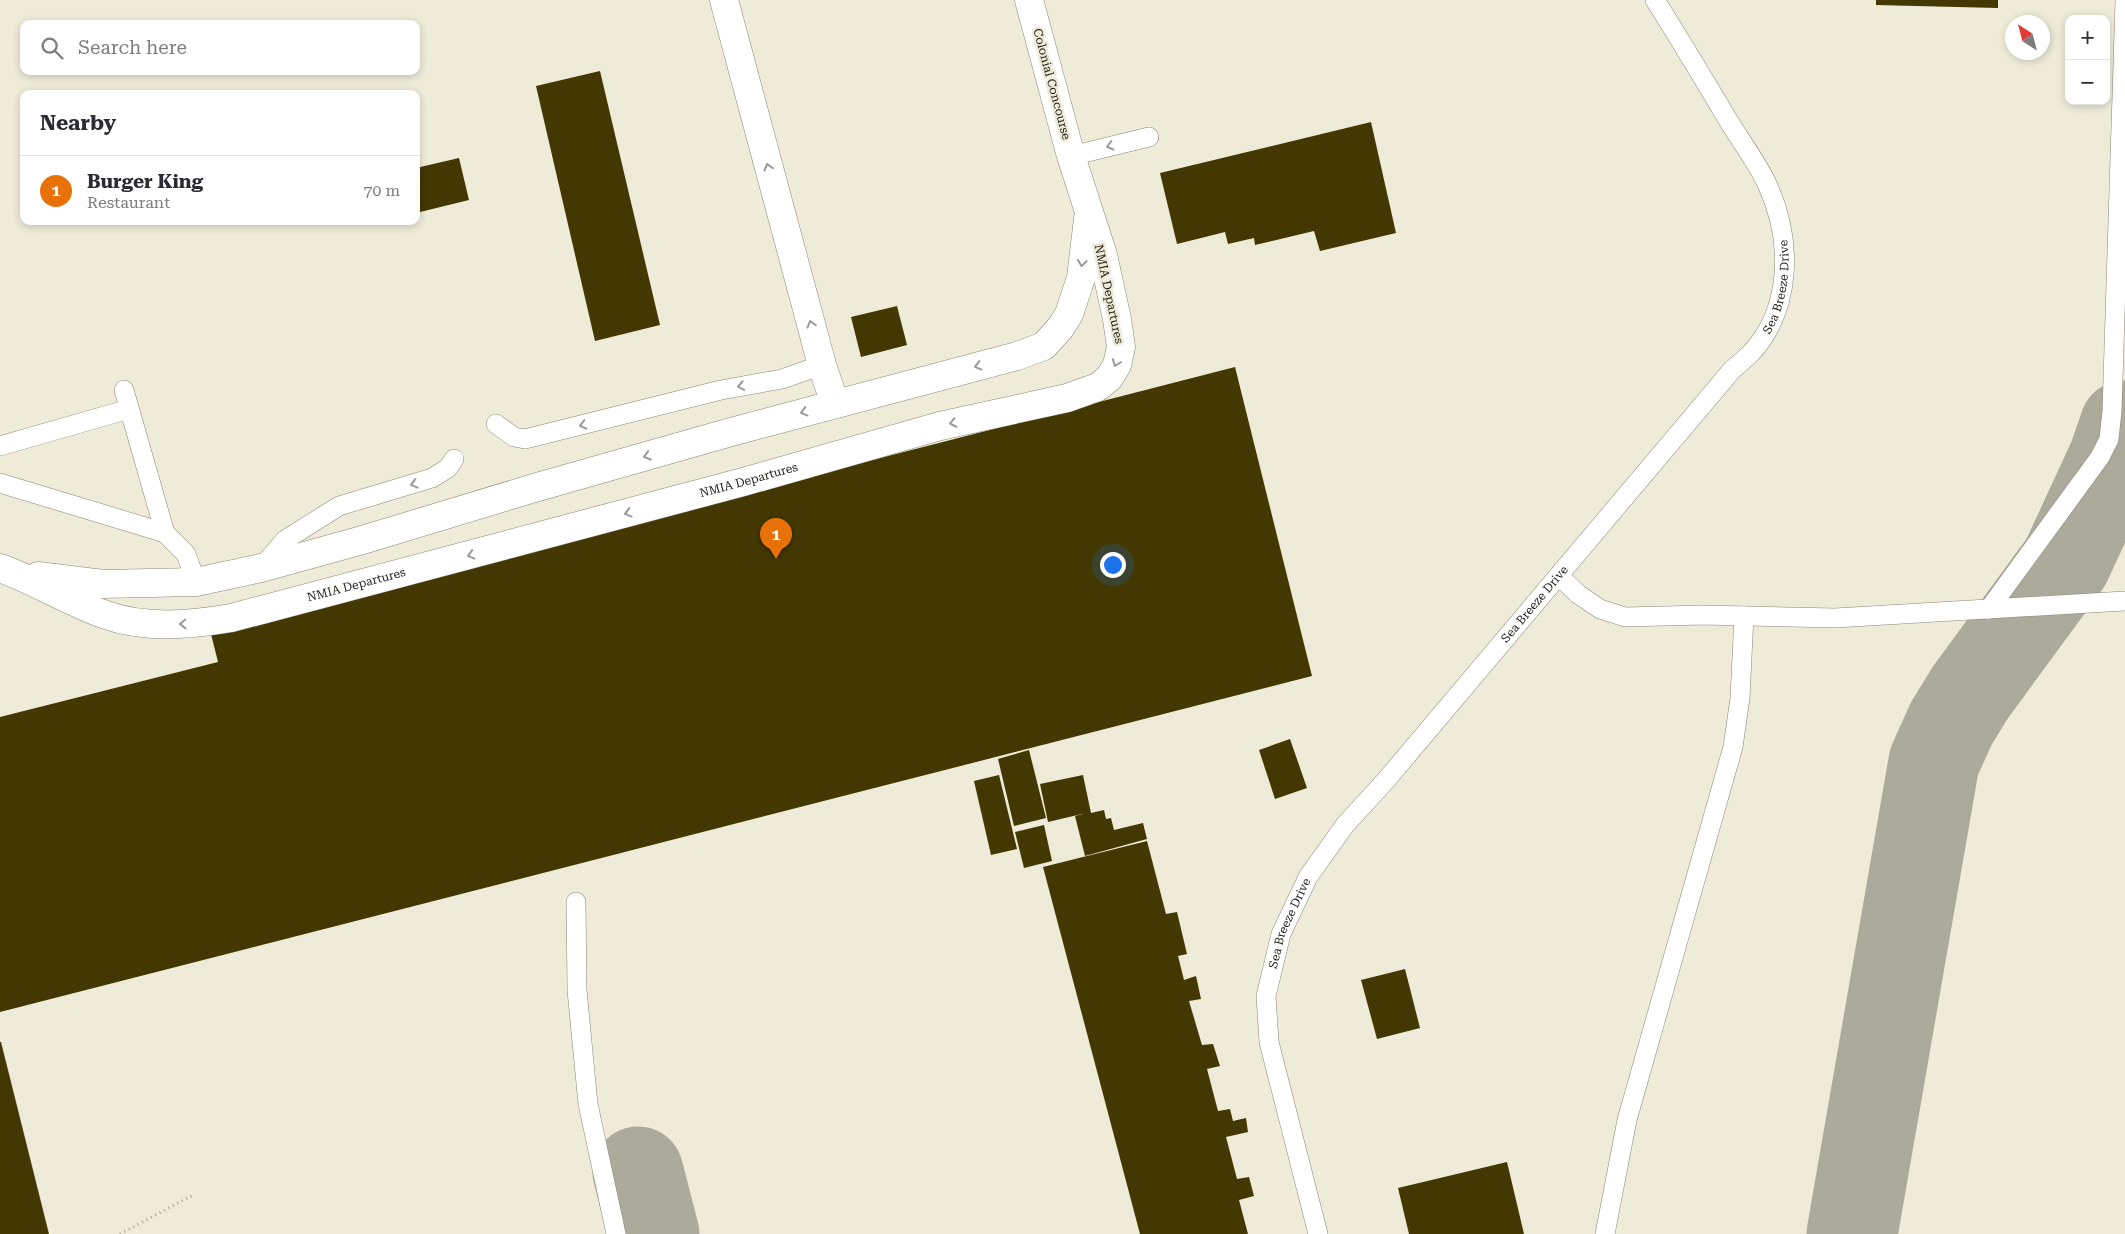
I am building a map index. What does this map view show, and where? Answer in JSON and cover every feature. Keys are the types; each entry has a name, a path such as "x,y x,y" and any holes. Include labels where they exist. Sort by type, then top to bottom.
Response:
{"main road":[{"path":"724,0 822,365 835,404"},
{"name":"Colonial Concourse","path":"1029,0 1089,215"},
{"name":"NMIA Departures","path":"6,570 103,584 196,582 261,568 731,432 1017,356 1044,346 1069,314 1081,278 1089,215"},
{"name":"NMIA Departures","path":"6,570 106,615 144,623 187,625 231,618 714,489 940,426 1067,398 1098,387 1109,378 1117,365 1121,347 1103,255 1089,215"}],"lane":[{"name":"Sea Breeze Drive","path":"1318,1234 1269,1042 1266,996 1281,934 1308,877 1345,825 1387,779 1732,370 1752,352 1768,330 1778,306 1784,280 1785,254 1780,218 1767,184 1655,0"},
{"path":"1989,609 2100,457 2109,439 2112,411 2124,0"},
{"path":"1073,162 1149,137"},
{"path":"496,424 514,437 526,440 721,390 782,379 822,365"},
{"path":"124,390 164,533"},
{"path":"0,446 129,409"},
{"path":"261,568 285,540 339,506 432,478 448,468 454,459"},
{"path":"0,482 164,533 186,554 196,582"},
{"path":"1559,576 1578,594 1600,608 1625,617 1744,616 1835,618 2125,601"},
{"path":"1605,1234 1630,1110 1733,747 1740,698 1744,616"},
{"path":"576,902 576,990 588,1104 616,1234"}],"path":[{"path":"120,1234 193,1195"}],"building":[{"path":"1876,0 1998,0 1998,8 1876,5"},
{"path":"600,71 660,325 595,341 536,86"},
{"path":"1371,122 1396,233 1320,251 1314,231 1255,245 1254,238 1228,244 1225,232 1177,244 1160,173"},
{"path":"459,158 469,200 420,212 420,167"},
{"path":"897,306 907,345 861,357 851,317"},
{"path":"1235,367 1312,676 0,1012 0,717 218,662 210,630"},
{"path":"1290,739 1307,788 1275,799 1259,750"},
{"path":"1029,750 1046,818 1014,826 998,759"},
{"path":"999,775 1017,849 991,855 974,781"},
{"path":"1083,775 1091,813 1104,810 1106,819 1111,818 1114,830 1143,823 1147,839 1085,856 1075,816 1086,813 1048,822 1040,784"},
{"path":"1044,825 1052,861 1024,868 1015,832"},
{"path":"1147,841 1166,914 1177,912 1187,954 1178,956 1184,980 1196,976 1201,999 1189,1001 1202,1045 1213,1044 1220,1066 1207,1069 1218,1111 1230,1109 1233,1121 1246,1118 1248,1132 1226,1137 1237,1179 1249,1177 1254,1196 1239,1200 1248,1234 1140,1234 1043,867"},
{"path":"1405,969 1420,1028 1377,1039 1361,980"},
{"path":"1,1042 49,1234 0,1234"},
{"path":"1507,1162 1524,1234 1409,1234 1398,1188"}],"taxiway":[{"path":"1852,1234 1934,762 1951,724 1970,693 2066,562 2114,458 2125,426"},
{"path":"638,1172 654,1234"}],"place":[{"name":"Burger King","path":"776,559"}]}
